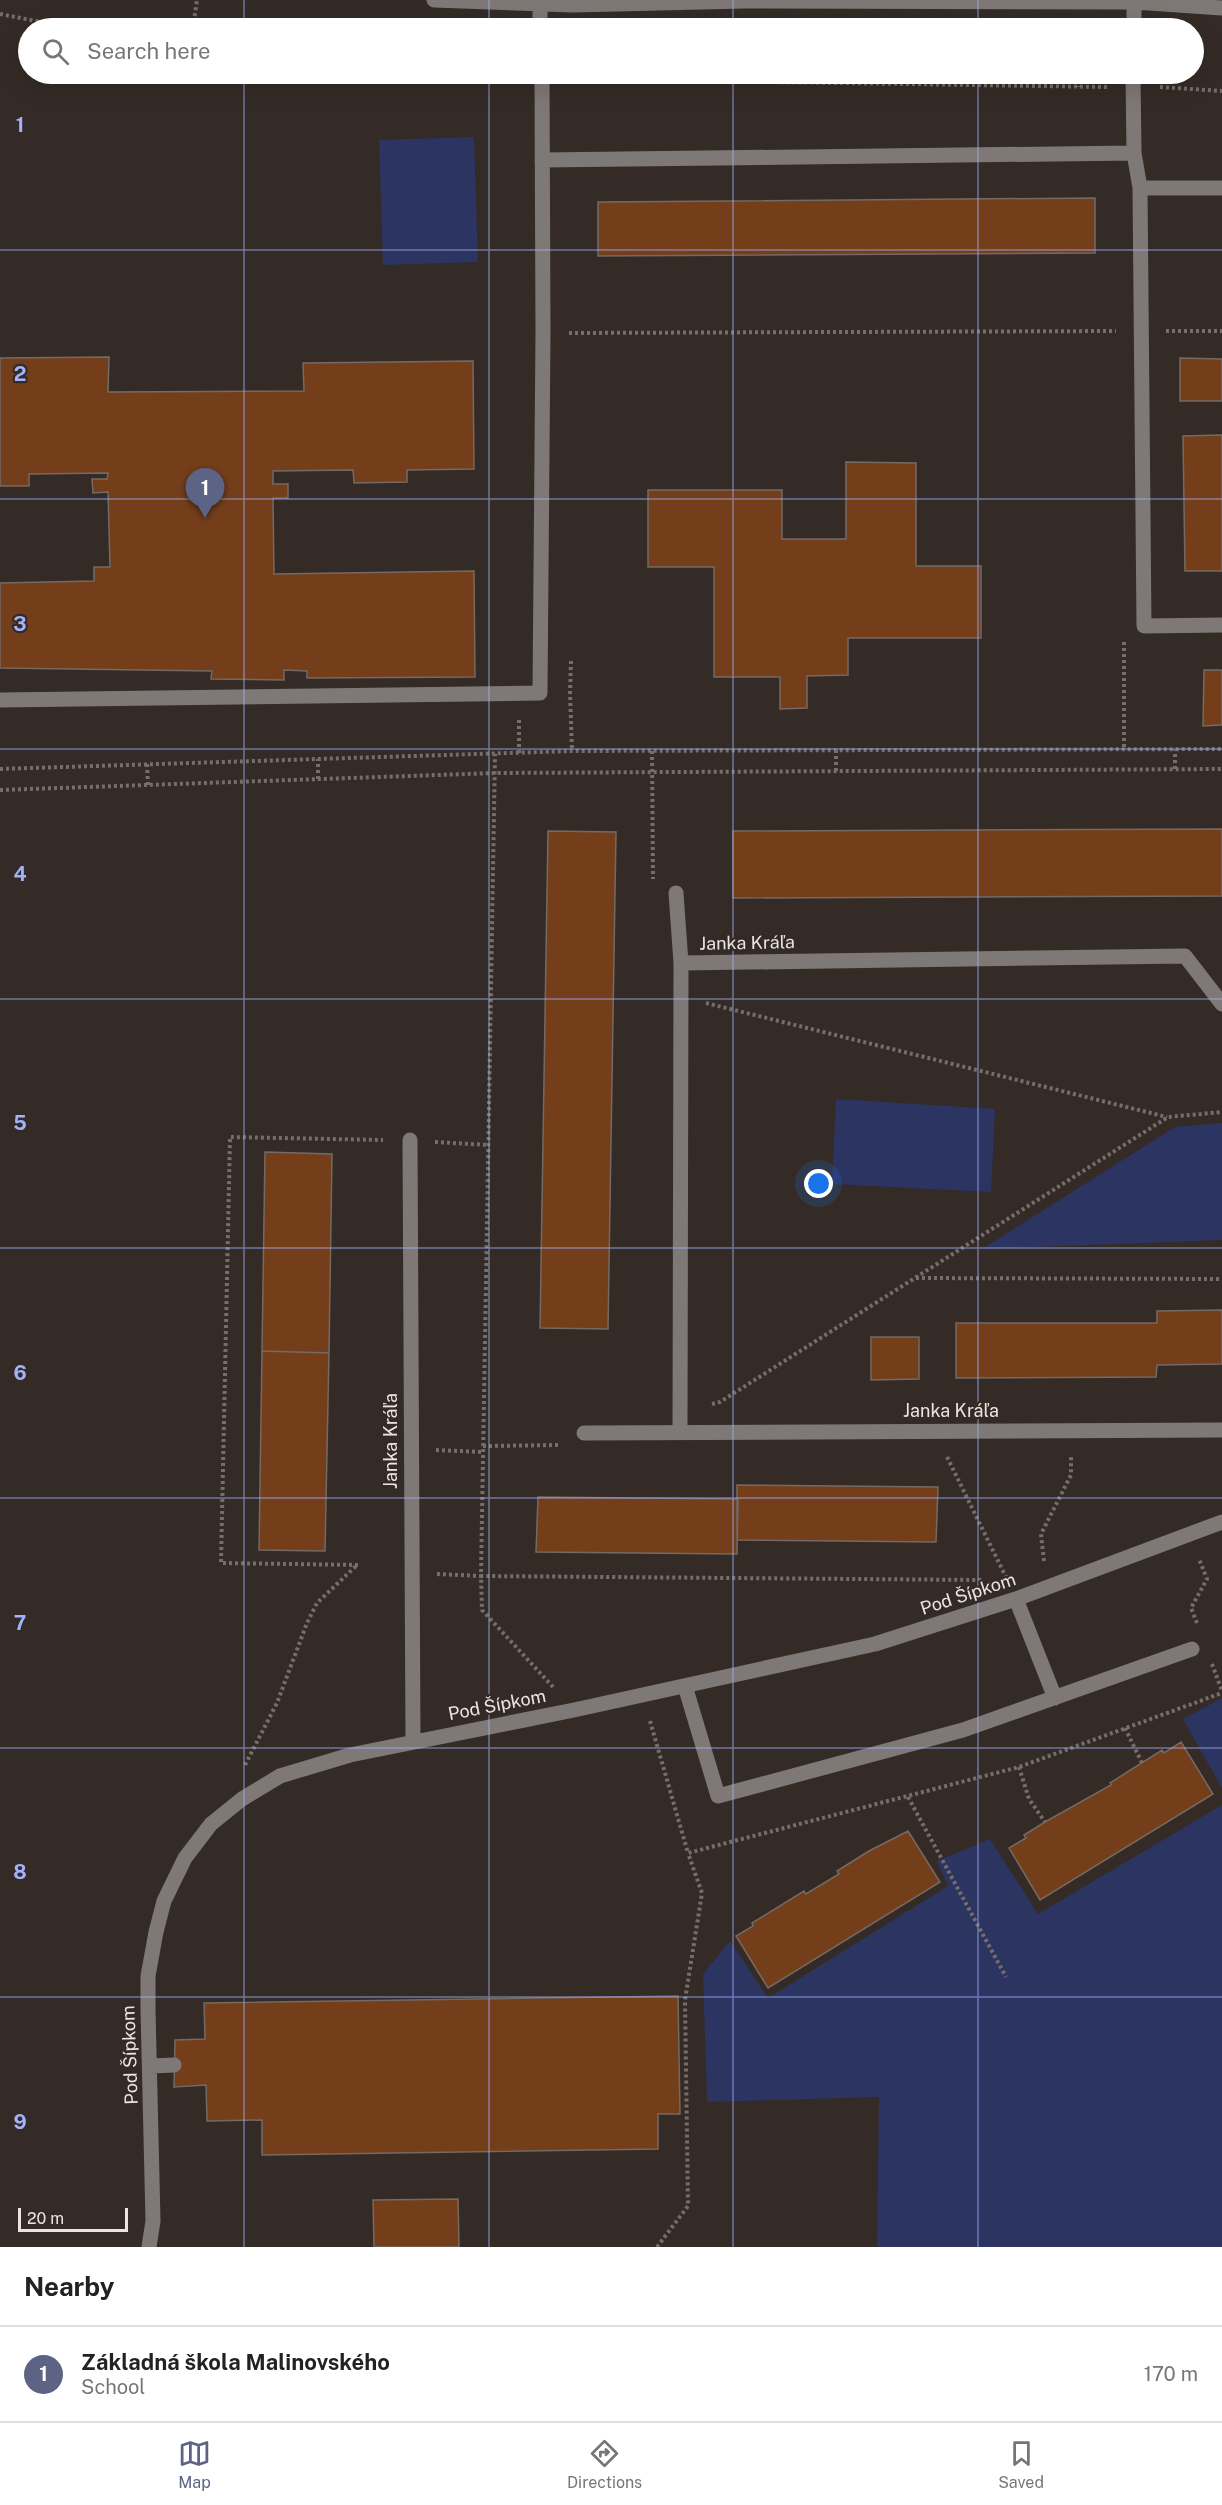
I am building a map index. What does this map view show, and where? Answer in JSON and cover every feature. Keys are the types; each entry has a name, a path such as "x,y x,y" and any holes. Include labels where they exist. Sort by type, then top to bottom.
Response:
{"street":[{"path":"434,0 540,4 853,0 1134,1 1222,8"},
{"path":"1134,1 1134,18"},
{"path":"540,4 540,18"},
{"path":"0,700 540,693 543,333 542,84"},
{"path":"1133,84 1134,153 1140,188 1143,626 1222,625"},
{"path":"542,160 1134,153"},
{"path":"1140,188 1222,188"},
{"path":"676,893 681,963"},
{"name":"Janka Kráľa","path":"680,1431 681,963 1185,956 1222,1004"},
{"name":"Janka Kráľa","path":"410,1140 413,1741"},
{"name":"Janka Kráľa","path":"584,1434 680,1431 1222,1430"},
{"name":"Pod Šípkom","path":"149,2247 153,2221 148,1976 156,1932 164,1901 185,1858 211,1824 242,1799 280,1776 350,1755 574,1710 875,1644 1016,1599 1222,1522"},
{"path":"1016,1599 1055,1698"},
{"path":"685,1686 718,1796 963,1730 1192,1649"},
{"path":"151,2066 174,2066"}],"path":[{"path":"194,18 196,0"},
{"path":"0,14 20,18"},
{"path":"860,84 1078,87 1102,84"},
{"path":"1165,84 1222,91"},
{"path":"543,333 1222,331"},
{"path":"1124,637 1124,750"},
{"path":"571,661 572,751"},
{"path":"0,769 572,751 1222,749"},
{"path":"836,750 836,771"},
{"path":"1175,750 1175,769"},
{"path":"652,751 653,879"},
{"path":"495,754 482,1610 574,1710"},
{"path":"318,759 318,779"},
{"path":"147,764 148,785"},
{"path":"0,790 496,773 1222,769"},
{"path":"681,996 1168,1117 1222,1112"},
{"path":"681,1414 720,1402 1168,1117"},
{"path":"243,1769 260,1741 277,1703 307,1623 317,1603 358,1565 222,1563 230,1137 410,1140 489,1144"},
{"path":"915,1278 1222,1280"},
{"path":"483,1446 573,1444 584,1434"},
{"path":"410,1448 483,1452"},
{"path":"945,1453 1008,1582 998,1581"},
{"path":"1045,1568 1041,1534 1071,1475"},
{"path":"1197,1553 1207,1579 1191,1608 1198,1626"},
{"path":"431,1574 988,1581"},
{"path":"688,1853 1019,1767 1125,1728 1222,1690 1209,1656"},
{"path":"648,1714 688,1853 702,1893 685,2000 688,2206 657,2247"},
{"path":"1125,1728 1142,1763"},
{"path":"1019,1767 1029,1799 1045,1822"},
{"path":"908,1797 1006,1977"}],"shaded area":[{"path":"474,137 478,262 383,265 379,140"},
{"path":"836,1099 995,1109 991,1192 832,1184"},
{"path":"1222,1123 1222,1240 982,1249 1175,1127"},
{"path":"1222,1698 1222,1788 1183,1719"},
{"path":"1222,1805 1222,2247 877,2247 879,2097 707,2102 703,1974 730,1941 768,1998 948,1886 937,1861 990,1839 1038,1914"}],"building":[{"path":"1095,198 1095,253 598,256 598,202"},
{"path":"109,357 108,392 304,391 303,363 473,361 474,469 407,470 407,482 354,483 353,470 273,471 273,484 288,484 288,498 273,498 274,574 474,571 475,677 307,678 307,671 284,670 284,680 211,679 212,671 0,668 0,583 94,581 94,567 110,567 108,492 93,493 92,479 107,479 108,473 29,474 29,486 0,486 0,358"},
{"path":"1180,358 1222,359 1222,401 1180,401"},
{"path":"1222,435 1222,571 1185,571 1183,436"},
{"path":"846,462 916,463 916,566 981,566 981,638 848,638 848,675 807,676 807,708 780,709 780,677 714,677 714,567 648,567 648,490 782,490 782,539 846,539"},
{"path":"1204,670 1222,670 1222,725 1203,726"},
{"path":"1222,829 1222,896 733,898 733,831"},
{"path":"548,831 616,832 608,1329 540,1328"},
{"path":"265,1152 332,1154 329,1353 262,1351"},
{"path":"1222,1310 1222,1364 1157,1365 1156,1377 956,1378 956,1323 1157,1323 1157,1311"},
{"path":"871,1337 919,1337 919,1379 871,1380"},
{"path":"262,1351 329,1353 325,1551 259,1550"},
{"path":"737,1485 938,1487 936,1542 737,1540"},
{"path":"538,1497 738,1499 737,1554 536,1552"},
{"path":"1181,1742 1213,1794 1040,1900 1009,1848 1026,1838 1024,1835 1045,1822 1111,1785 1110,1783 1162,1750 1164,1753"},
{"path":"908,1831 940,1882 768,1988 736,1936 753,1926 752,1923 804,1891 806,1894 839,1874 837,1871 869,1851"},
{"path":"678,1996 680,2114 658,2114 658,2149 262,2155 262,2120 207,2121 206,2085 174,2087 175,2040 205,2039 204,2003"},
{"path":"458,2199 459,2247 374,2247 373,2200"}],"place":[{"name":"Základná škola Malinovského","path":"205,518"}]}
